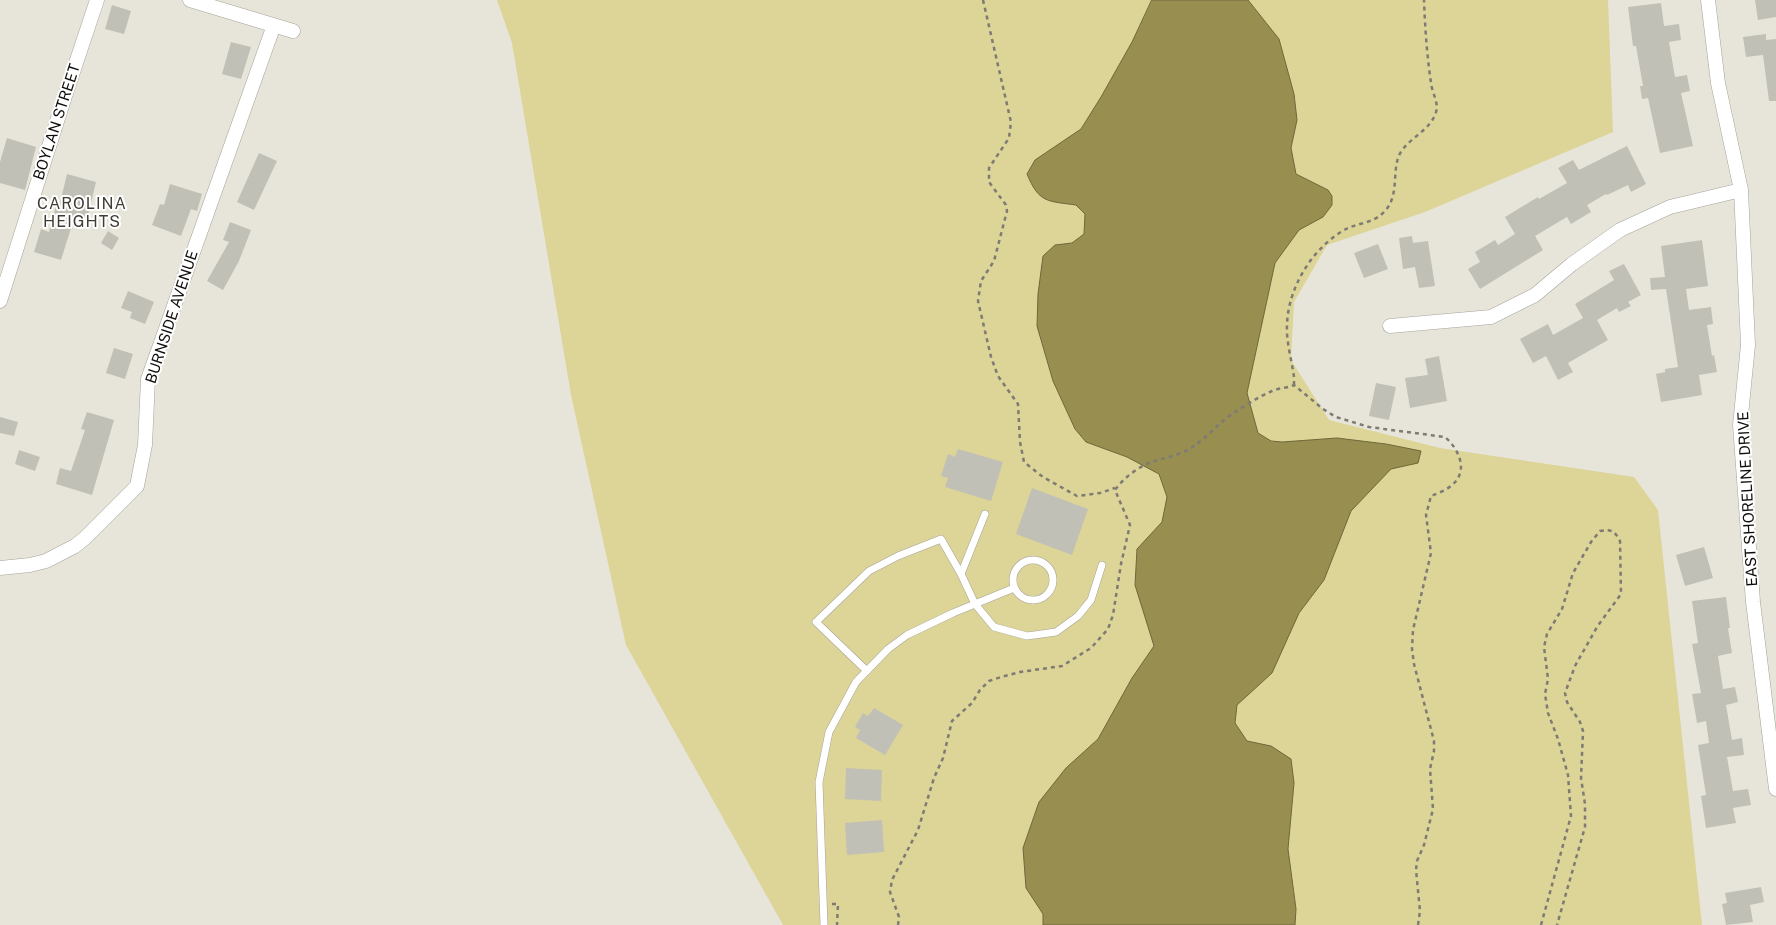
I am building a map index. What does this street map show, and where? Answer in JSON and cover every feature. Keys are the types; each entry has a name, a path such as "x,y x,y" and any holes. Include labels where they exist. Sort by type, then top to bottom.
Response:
{"street":[{"name":"BOYLAN STREET","path":"0,301 65,96 98,0"},
{"path":"190,0 293,31"},
{"name":"EAST SHORELINE DRIVE","path":"1708,0 1718,83 1741,190 1748,345 1740,425 1753,602 1776,789"},
{"name":"BURNSIDE AVENUE","path":"0,568 30,565 61,555 85,538 137,486 145,445 148,379 274,25"},
{"path":"1390,326 1491,317 1536,295 1572,264 1620,230 1670,207 1741,190"}],"lane":[{"path":"961,574 985,514"},
{"path":"867,671 816,622 869,572 898,556 941,540 961,574 975,604 994,627 1027,636 1056,632 1078,616 1091,600 1102,565"},
{"path":"1028,561 1041,562 1050,571 1052,583 1050,589 1041,598 1029,600 1014,588 1013,581 1017,568 1028,561"},
{"path":"824,925 819,782 828,732 856,682 888,649 908,635 1014,588"}],"path":[{"path":"983,0 1011,122 1009,138 989,168 989,182 1006,205 1008,211 994,261 982,281 978,301 991,357 998,376 1018,404 1020,442 1024,462 1044,477 1077,496 1100,494 1117,488 1136,470 1157,460 1169,458 1190,449 1234,413 1273,391 1294,385"},
{"path":"1294,385 1286,326 1289,303 1300,279 1314,255 1327,242 1347,228 1377,218 1385,211 1394,197 1398,160 1403,150 1428,125 1435,114 1437,106 1431,86 1424,0"},
{"path":"1294,385 1323,409 1336,417 1369,427 1445,438 1454,445 1459,455 1459,478 1451,486 1431,496 1427,505 1426,515 1431,553 1413,630 1414,664 1434,741 1430,769 1433,809 1424,844 1416,861 1416,886 1420,911 1418,925"},
{"path":"898,925 899,917 890,892 892,880 918,830 934,778 943,758 952,721 972,703 980,690 989,682 1001,676 1062,666 1091,648 1108,629 1113,615 1121,564 1130,525 1115,490 1117,488"},
{"path":"1542,925 1571,816 1568,774 1548,713 1545,694 1548,679 1544,647 1547,634 1562,609 1573,573 1591,542 1600,531 1610,530 1616,533 1620,541 1620,594 1596,627 1575,666 1565,692 1567,702 1580,722 1583,731 1581,778 1585,804 1585,827 1557,925"}],"shaded area":[{"path":"497,0 1608,0 1613,132 1425,212 1327,245 1294,302 1291,360 1329,420 1440,448 1634,477 1658,510 1702,925 783,925 626,645 571,395 512,43"},
{"path":"1152,0 1248,0 1279,39 1294,94 1297,120 1291,148 1296,174 1328,190 1332,196 1332,205 1323,217 1299,230 1275,263 1247,393 1258,433 1271,441 1337,438 1386,444 1421,451 1418,463 1391,469 1351,511 1324,580 1299,613 1272,673 1237,705 1235,723 1247,741 1271,746 1291,759 1294,783 1288,849 1296,909 1295,925 1043,925 1043,914 1026,888 1023,848 1039,802 1066,768 1098,739 1132,678 1154,646 1135,585 1137,549 1162,522 1167,497 1159,474 1127,457 1086,442 1075,429 1053,381 1037,326 1038,294 1043,256 1055,245 1072,243 1084,234 1085,214 1076,205 1045,199 1036,191 1027,174 1035,160 1081,129 1132,42"}],"building":[{"path":"1755,0 1776,0 1776,17 1758,20"},
{"path":"1661,3 1664,26 1679,24 1681,40 1669,42 1675,77 1687,75 1690,91 1681,93 1693,146 1660,153 1648,98 1642,99 1640,86 1643,86 1636,46 1633,46 1628,7"},
{"path":"112,5 131,11 124,34 105,29"},
{"path":"1766,34 1766,40 1776,39 1776,101 1769,101 1763,55 1746,57 1743,37"},
{"path":"231,42 251,47 241,79 222,74"},
{"path":"7,138 36,147 25,190 0,183 0,162"},
{"path":"1627,146 1646,184 1631,192 1628,185 1606,194 1587,205 1591,212 1571,224 1567,217 1535,236 1543,250 1480,289 1468,269 1480,262 1475,252 1495,240 1498,245 1515,234 1505,217 1538,197 1539,199 1567,183 1558,168 1573,160 1579,170"},
{"path":"259,153 277,161 254,210 237,202"},
{"path":"67,174 96,182 85,228 72,225 61,260 34,252 41,229 49,232 57,202 60,203"},
{"path":"170,184 202,194 197,211 191,209 181,236 152,225 160,204 164,205"},
{"path":"230,222 251,230 239,261 223,290 207,281 229,242 223,240"},
{"path":"108,231 119,238 112,250 101,243"},
{"path":"1412,236 1413,243 1428,241 1435,286 1419,288 1415,267 1403,269 1399,238"},
{"path":"1702,240 1708,286 1686,289 1689,310 1711,307 1713,324 1707,325 1712,356 1714,355 1717,372 1699,375 1702,395 1661,402 1656,374 1665,372 1665,369 1678,367 1666,289 1651,290 1650,278 1665,277 1661,246"},
{"path":"1378,244 1388,269 1364,278 1354,253"},
{"path":"1624,264 1641,295 1628,302 1631,306 1619,312 1617,308 1597,320 1608,340 1568,363 1573,372 1558,380 1546,356 1533,363 1520,339 1548,324 1553,335 1583,318 1575,304 1614,280 1609,271"},
{"path":"128,291 154,302 145,324 130,318 132,312 121,308"},
{"path":"114,348 133,354 125,379 106,373"},
{"path":"1439,356 1447,401 1410,408 1405,378 1428,375 1425,359"},
{"path":"1376,383 1396,387 1389,420 1369,416"},
{"path":"87,412 114,420 92,495 56,484 60,468 71,471 85,430 81,429"},
{"path":"0,417 18,422 14,436 0,433"},
{"path":"958,449 1003,462 991,501 945,487 948,478 941,476 948,454 955,457"},
{"path":"19,450 40,457 35,471 15,464"},
{"path":"1032,488 1088,509 1072,555 1016,534"},
{"path":"1704,547 1713,578 1685,586 1676,555"},
{"path":"1726,597 1732,653 1718,656 1723,689 1735,687 1738,702 1726,705 1732,740 1742,738 1744,755 1727,757 1733,791 1748,789 1751,805 1733,808 1736,823 1706,828 1701,796 1706,795 1698,745 1709,743 1706,721 1697,723 1692,694 1701,693 1692,644 1698,643 1692,601"},
{"path":"874,708 903,725 885,755 856,738 860,730 855,727 863,713 868,716"},
{"path":"846,768 882,770 881,801 845,799"},
{"path":"882,820 884,852 847,855 845,823"},
{"path":"1761,887 1764,902 1750,905 1753,922 1726,925 1722,904 1727,903 1725,893"}],"district":[{"name":"CAROLINA HEIGHTS","path":"82,213"}]}
